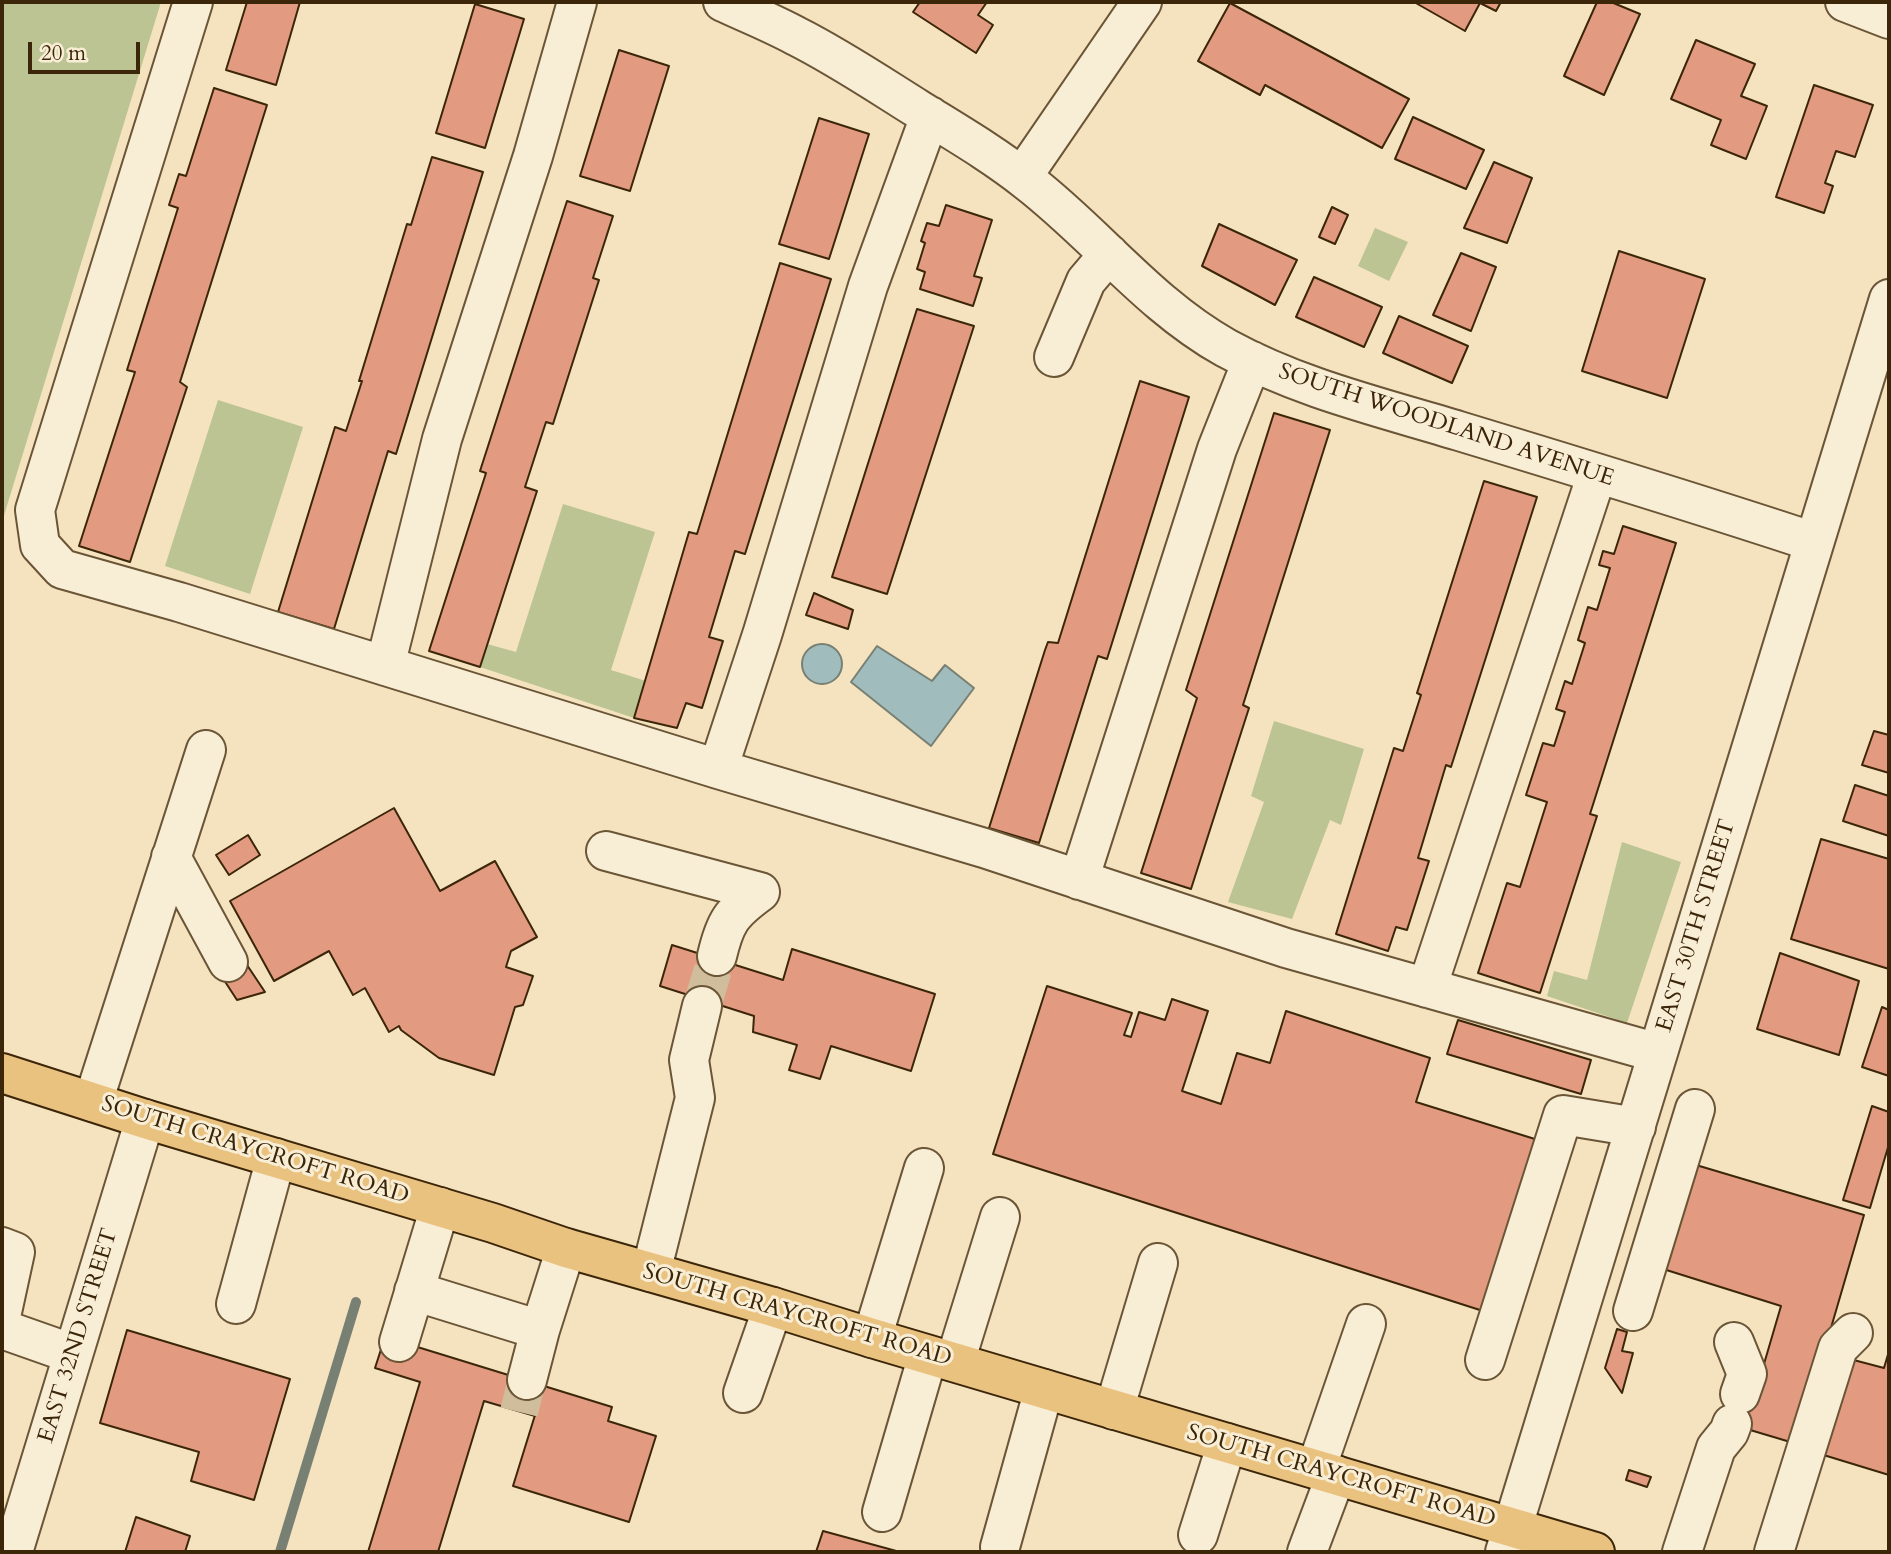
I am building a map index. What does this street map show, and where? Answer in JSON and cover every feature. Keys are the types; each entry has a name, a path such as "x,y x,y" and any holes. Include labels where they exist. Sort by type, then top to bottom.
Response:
{"main road":[{"name":"SOUTH CRAYCROFT ROAD","path":"2,1073 145,1119 493,1223 566,1248 774,1307 1326,1472 1509,1540 1595,1552"}],"street":[{"path":"193,2 35,510 40,545 62,569 179,602 718,769 984,848 1286,948 1658,1053"},
{"path":"385,666 442,439 533,156 577,2"},
{"name":"SOUTH WOODLAND AVENUE","path":"723,2 796,36 970,141 1022,177 1062,210 1161,303 1226,348 1252,361 1324,391 1814,542"},
{"path":"1022,177 1142,2"},
{"path":"1845,2 1889,19"},
{"path":"718,769 762,635 868,286 929,116"},
{"path":"1054,356 1086,281 1109,254"},
{"name":"EAST 30TH STREET","path":"1509,1540 1889,299"},
{"path":"1079,880 1217,449 1252,361"},
{"path":"1427,988 1597,474"},
{"path":"93,1102 206,750"},
{"path":"606,851 760,892 738,908 723,932 717,956"},
{"path":"171,857 228,962"},
{"path":"651,1272 695,1098 689,1060 702,1006"},
{"path":"1633,1311 1695,1109"},
{"path":"1485,1360 1563,1115 1636,1126"},
{"name":"EAST 32ND STREET","path":"13,1552 15,1494 74,1354 145,1119"},
{"path":"236,1304 276,1158"},
{"path":"872,1338 924,1168"},
{"path":"399,1342 440,1207"},
{"path":"882,1512 1000,1217"},
{"path":"2,1247 15,1252 2,1312"},
{"path":"527,1380 566,1248"},
{"path":"1114,1410 1158,1263"},
{"path":"414,1291 540,1330"},
{"path":"743,1393 774,1307"},
{"path":"1307,1552 1366,1324"},
{"path":"2,1329 74,1354"},
{"path":"1774,1552 1838,1348 1853,1333"},
{"path":"1669,1552 1747,1374 1734,1342"},
{"path":"1000,1546 1044,1389"},
{"path":"1682,1552 1716,1448 1730,1432 1726,1419"},
{"path":"1198,1535 1227,1443"}],"green space":[{"path":"2,2 161,2 2,522"},
{"path":"1375,228 1408,242 1389,281 1358,266"},
{"path":"218,400 303,427 250,594 165,566"},
{"path":"563,504 655,532 611,670 646,681 634,718 480,667 487,644 516,652"},
{"path":"1274,721 1364,749 1341,825 1330,820 1292,919 1228,902 1264,802 1251,796"},
{"path":"1622,842 1681,862 1627,1023 1547,996 1554,971 1587,980"}],"water":[{"path":"822,644 836,650 842,664 836,678 822,684 808,678 802,664 808,650"},
{"path":"877,646 932,681 945,665 974,688 931,746 851,682"}],"building":[{"path":"247,2 300,2 276,85 226,70"},
{"path":"920,2 987,2 978,15 993,25 976,53 913,12"},
{"path":"1414,2 1501,2 1496,11 1480,3 1465,31"},
{"path":"1597,2 1611,2 1640,14 1604,95 1564,76"},
{"path":"1230,3 1409,99 1382,148 1265,85 1260,95 1198,61"},
{"path":"475,4 524,19 485,148 436,133"},
{"path":"1696,40 1755,64 1741,96 1767,106 1746,159 1711,145 1721,120 1671,99"},
{"path":"619,50 669,66 630,191 580,176"},
{"path":"1814,85 1873,105 1855,157 1836,151 1825,183 1833,186 1824,213 1776,197"},
{"path":"214,88 267,105 180,382 187,387 130,562 79,546 135,372 127,370 178,208 169,205 179,174 186,176"},
{"path":"1413,117 1484,150 1466,189 1395,159"},
{"path":"819,118 869,134 829,259 779,244"},
{"path":"432,157 483,172 396,454 388,451 334,629 278,612 335,427 346,431 407,224 411,225"},
{"path":"1494,162 1532,178 1507,243 1464,228"},
{"path":"567,201 613,216 593,278 599,280 553,424 546,422 525,487 537,491 480,667 429,651 486,473 480,471"},
{"path":"946,205 992,220 974,276 982,278 973,306 920,289 925,272 917,269 925,243 921,241 927,223 939,226"},
{"path":"1332,207 1348,215 1335,244 1319,237"},
{"path":"1219,224 1297,260 1275,305 1202,266"},
{"path":"1619,251 1705,279 1667,398 1582,371"},
{"path":"1461,253 1496,267 1471,331 1433,315"},
{"path":"780,263 831,279 745,554 735,551 709,637 723,641 702,708 686,703 677,728 634,718 689,532 697,534"},
{"path":"1314,277 1382,307 1364,347 1296,317"},
{"path":"917,309 974,326 887,594 832,577"},
{"path":"1399,316 1468,346 1452,383 1383,353"},
{"path":"1140,381 1189,397 1107,659 1098,656 1039,843 989,828 1045,650 1048,642 1058,643"},
{"path":"1274,413 1330,430 1243,705 1249,708 1191,889 1141,873 1197,698 1186,690"},
{"path":"1484,481 1537,497 1451,767 1446,765 1418,858 1429,861 1407,930 1396,927 1388,951 1336,934 1394,748 1403,751 1421,695 1417,693"},
{"path":"1623,526 1676,543 1590,814 1597,816 1540,993 1478,973 1507,883 1520,887 1547,802 1526,795 1543,743 1554,746 1565,712 1556,709 1565,681 1572,684 1585,643 1578,640 1588,607 1597,610 1610,568 1599,565 1603,551 1614,554"},
{"path":"814,593 853,610 848,629 806,615"},
{"path":"1874,731 1889,735 1889,773 1862,765"},
{"path":"1855,785 1889,796 1889,836 1843,821"},
{"path":"394,808 440,891 495,861 537,937 511,951 506,967 533,976 523,1005 515,1007 494,1075 439,1058 399,1026 389,1032 365,988 353,995 329,951 274,981 230,901"},
{"path":"248,835 260,855 229,875 216,855"},
{"path":"1821,839 1889,859 1889,969 1791,939"},
{"path":"672,945 783,980 792,949 935,994 911,1071 831,1046 820,1079 789,1070 797,1045 753,1032 754,1016 660,986"},
{"path":"1780,953 1859,981 1839,1055 1757,1029"},
{"path":"245,962 265,992 237,1000 222,977"},
{"path":"1047,986 1132,1013 1124,1035 1131,1037 1139,1012 1165,1020 1172,999 1208,1011 1182,1091 1221,1104 1237,1053 1270,1063 1286,1011 1430,1058 1416,1102 1538,1140 1483,1311 993,1154"},
{"path":"1882,1007 1889,1010 1889,1076 1862,1067"},
{"path":"1458,1020 1591,1060 1581,1094 1447,1054"},
{"path":"1872,1106 1889,1112 1889,1144 1870,1208 1843,1200"},
{"path":"1686,1162 1864,1215 1797,1444 1720,1421 1729,1391 1754,1398 1781,1306 1660,1268"},
{"path":"1617,1329 1627,1332 1622,1351 1633,1353 1622,1393 1605,1368"},
{"path":"127,1330 290,1379 254,1500 191,1481 199,1452 100,1423"},
{"path":"385,1337 544,1386 535,1416 484,1401 438,1552 368,1552 420,1382 375,1368"},
{"path":"1889,1351 1889,1475 1817,1453 1846,1358 1884,1368"},
{"path":"544,1386 612,1407 608,1421 656,1436 629,1522 513,1486"},
{"path":"1629,1470 1651,1477 1647,1487 1626,1480"},
{"path":"136,1517 190,1536 185,1552 125,1552"},
{"path":"823,1531 900,1552 816,1552"}],"waterway":[{"path":"280,1552 356,1302"}],"tunnel":[{"path":"702,1006 717,956"},
{"path":"519,1412 527,1380"}]}
